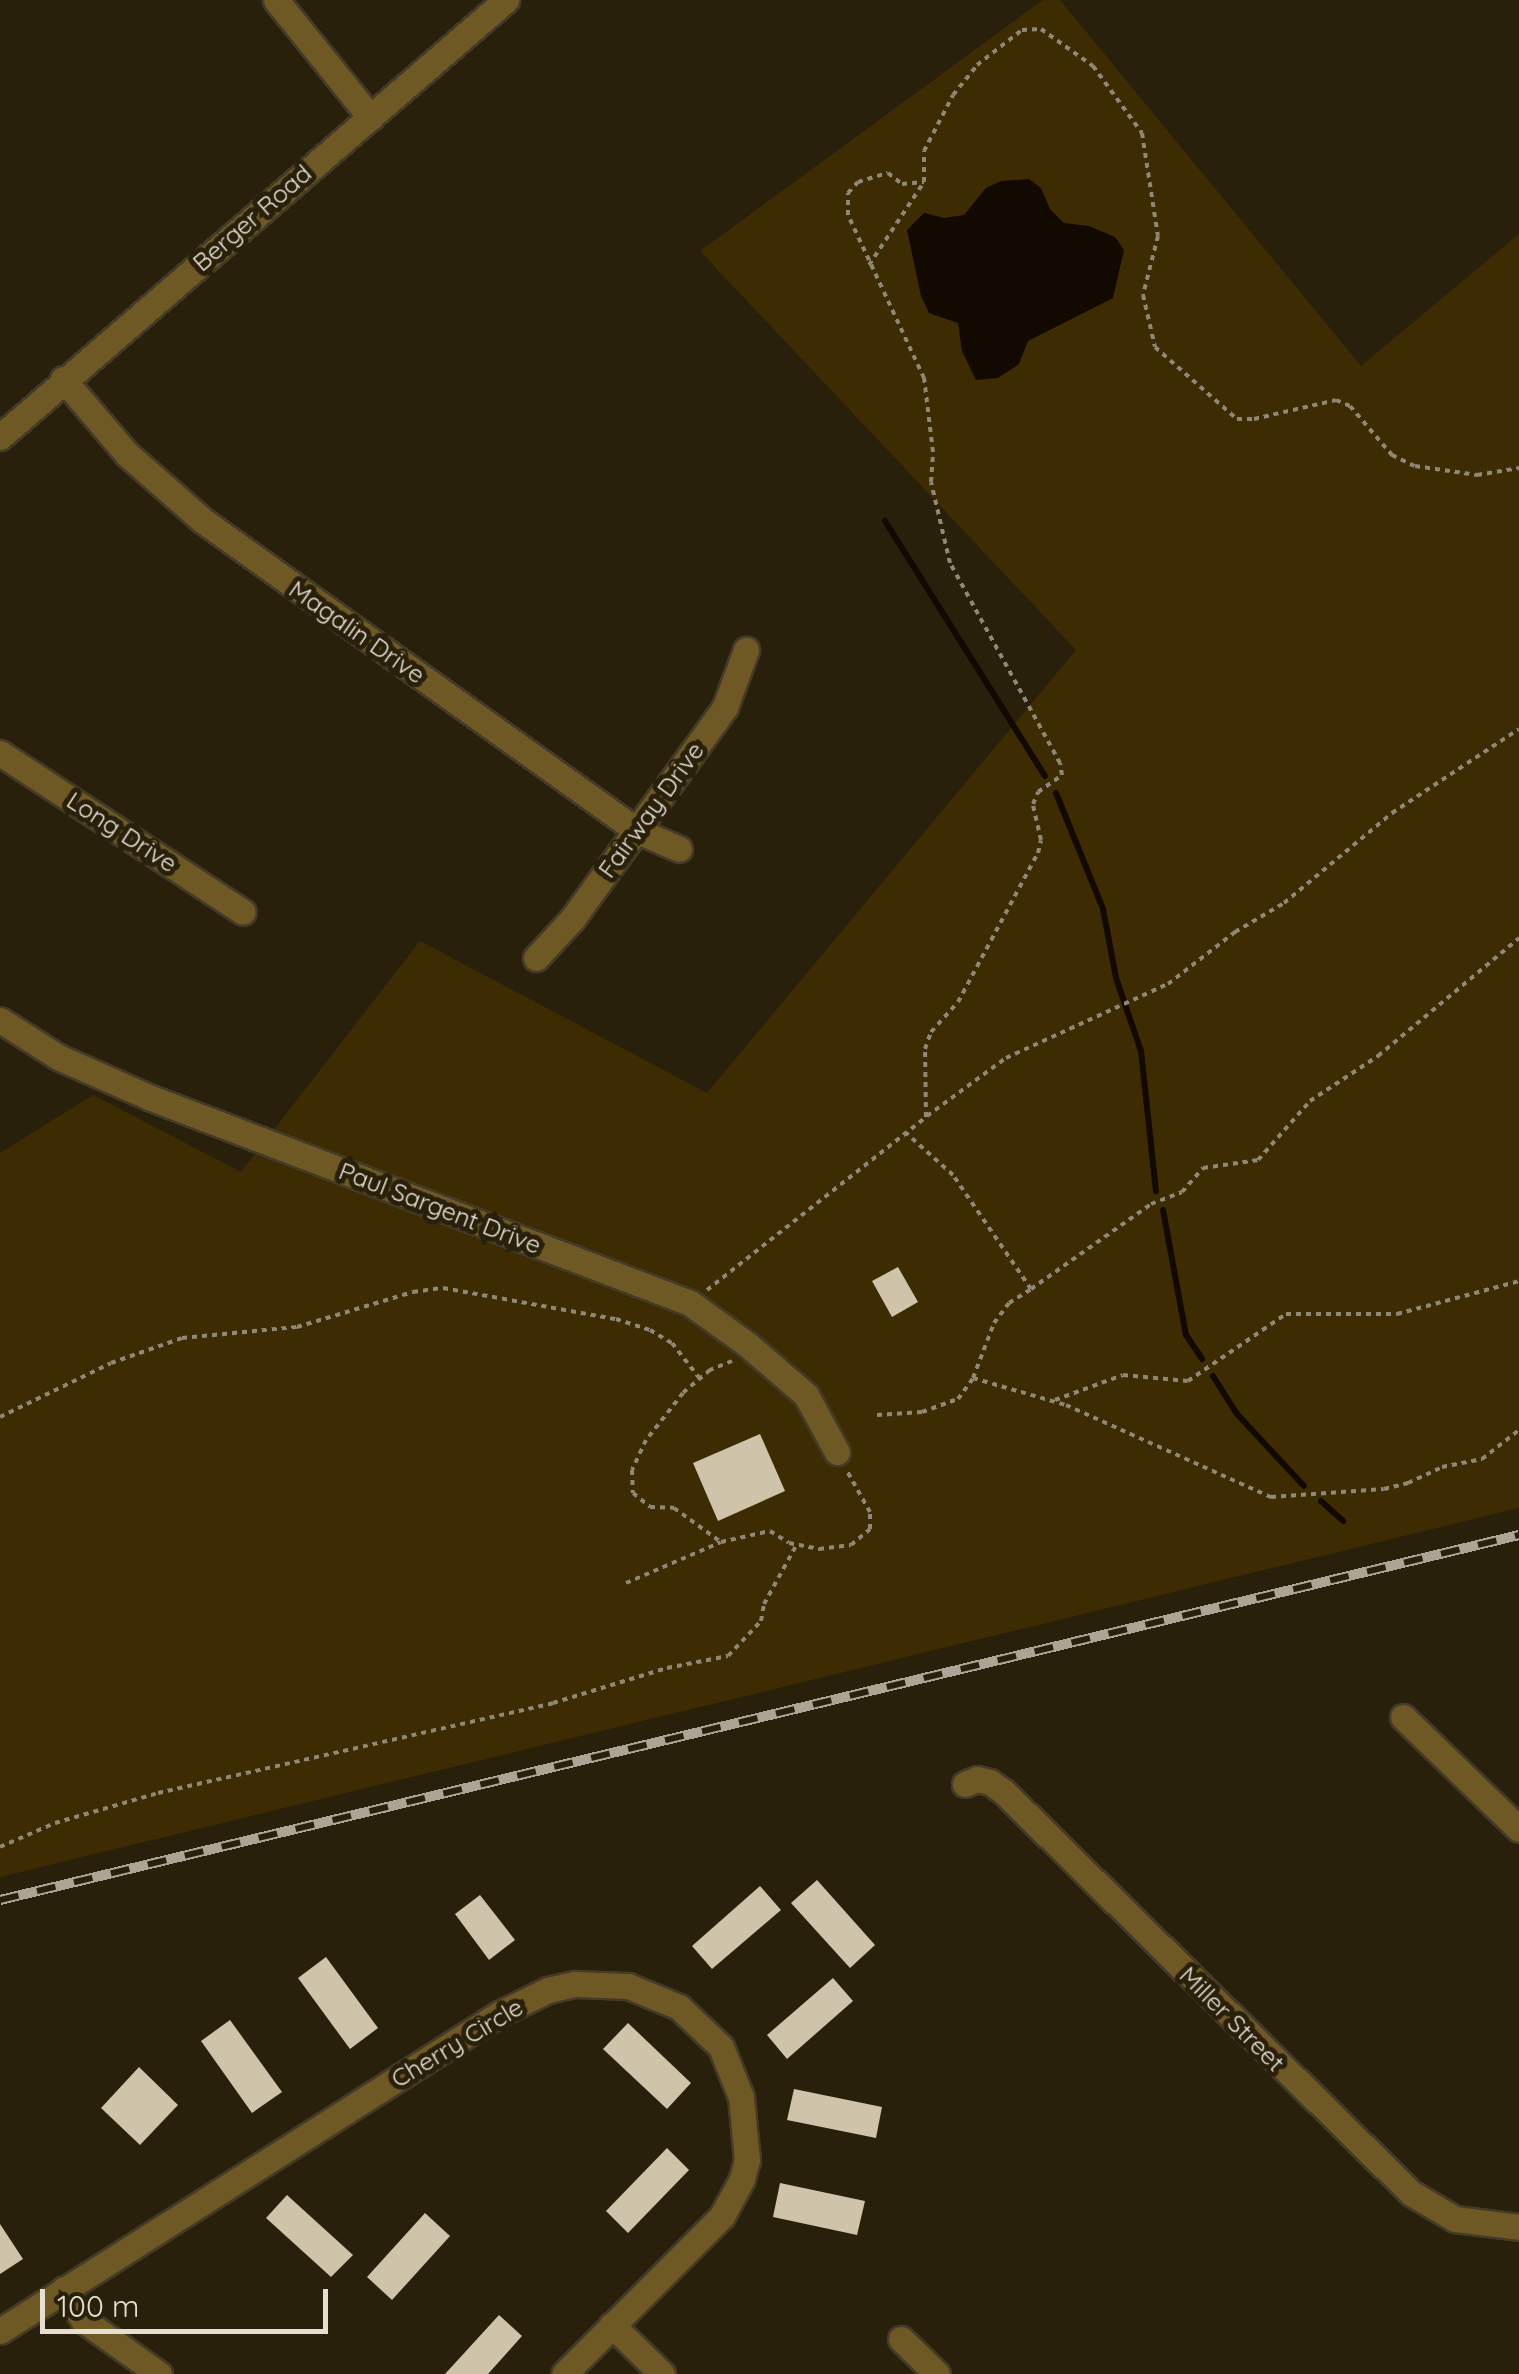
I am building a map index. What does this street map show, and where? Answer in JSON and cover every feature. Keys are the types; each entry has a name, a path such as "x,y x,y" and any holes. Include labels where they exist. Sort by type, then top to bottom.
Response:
{"street":[{"path":"276,0 372,118"},
{"name":"Berger Road","path":"0,437 506,0"},
{"name":"Magalin Drive","path":"63,379 135,463 202,520 636,830 679,848"},
{"name":"Fairway Drive","path":"536,958 572,918 725,707 746,650"},
{"name":"Long Drive","path":"0,753 243,912"},
{"name":"Paul Sargent Drive","path":"0,1020 58,1057 151,1098 690,1304 754,1350 806,1395 837,1452"},
{"path":"1403,1717 1519,1829"},
{"name":"Miller Street","path":"965,1784 977,1779 1004,1792 1411,2193 1455,2219 1519,2227"},
{"name":"Cherry Circle","path":"0,2331 499,2014 548,1990 601,1983 654,1994 702,2025 721,2047 733,2072 747,2141 742,2180 722,2216 564,2374"},
{"path":"64,2289 83,2320 160,2374"},
{"path":"612,2325 662,2374"},
{"path":"901,2339 937,2374"}],"path":[{"path":"869,265 924,182 924,151 953,96 977,65 1022,30 1041,28 1094,66 1142,133 1158,236 1144,294 1155,347 1237,419 1254,419 1336,400 1350,406 1392,454 1415,466 1477,475 1519,468"},
{"path":"924,182 902,184 888,174 858,182 848,194 848,216 924,378 934,452 931,482 950,564 1060,763 1062,775 1038,792 1033,804 1042,840 1038,853 958,1002 931,1032 925,1050 926,1117"},
{"path":"690,1304 906,1132 1006,1058 1168,984 1235,932 1284,902 1392,813 1519,729"},
{"path":"877,1415 922,1412 958,1399 974,1378 994,1323 1009,1302 1151,1204 1182,1192 1204,1168 1258,1160 1310,1101 1378,1056 1519,938"},
{"path":"906,1132 953,1175 1031,1289"},
{"path":"1055,1400 1123,1374 1188,1381 1286,1314 1396,1314 1519,1282"},
{"path":"0,1417 111,1363 182,1338 297,1327 413,1292 443,1288 616,1319 650,1330 672,1343 700,1379"},
{"path":"721,1542 674,1508 650,1507 633,1494 632,1470 646,1440 700,1379 754,1350"},
{"path":"974,1378 1055,1400 1272,1497 1384,1490 1408,1484 1442,1467 1482,1459 1519,1430"},
{"path":"626,1583 721,1542 770,1530 819,1549 851,1546 870,1530 870,1512 837,1452"},
{"path":"0,1847 55,1823 158,1793 553,1702 667,1668 728,1656 761,1621 764,1604 798,1544"}],"shaded area":[{"path":"1043,0 1060,0 1361,366 1519,234 1519,1508 0,1877 0,1153 93,1095 241,1172 420,941 707,1093 1076,650 700,251"},
{"path":"1029,179 1041,188 1050,209 1064,223 1089,226 1115,237 1124,250 1113,298 1028,341 1019,364 998,378 976,380 962,351 958,323 929,313 921,296 907,230 924,213 944,218 964,215 986,188 1001,181"}],"building":[{"path":"898,1267 918,1302 892,1317 872,1281"},
{"path":"760,1434 785,1491 718,1521 693,1463"},
{"path":"817,1880 875,1945 850,1968 791,1903"},
{"path":"760,1886 781,1910 712,1969 692,1946"},
{"path":"480,1895 515,1940 489,1960 455,1914"},
{"path":"326,1957 378,2028 350,2049 298,1978"},
{"path":"833,1978 853,2001 787,2059 767,2035"},
{"path":"230,2020 282,2092 252,2113 201,2041"},
{"path":"628,2023 691,2083 667,2109 603,2049"},
{"path":"139,2067 178,2105 140,2145 101,2108"},
{"path":"794,2089 882,2107 876,2138 787,2120"},
{"path":"667,2148 689,2170 628,2233 606,2211"},
{"path":"780,2183 865,2201 857,2235 773,2217"},
{"path":"287,2195 353,2255 331,2277 266,2218"},
{"path":"425,2213 450,2236 392,2300 367,2277"},
{"path":"0,2224 23,2259 0,2274"},
{"path":"499,2315 522,2336 488,2374 445,2374"}],"waterway":[{"path":"885,521 1045,776"},
{"path":"1056,793 1103,909 1116,978 1141,1051 1156,1191"},
{"path":"1163,1210 1186,1335 1202,1359"},
{"path":"1213,1376 1237,1414 1304,1486"},
{"path":"1321,1501 1343,1521"}],"railway":[{"path":"0,1900 1519,1535"}]}
